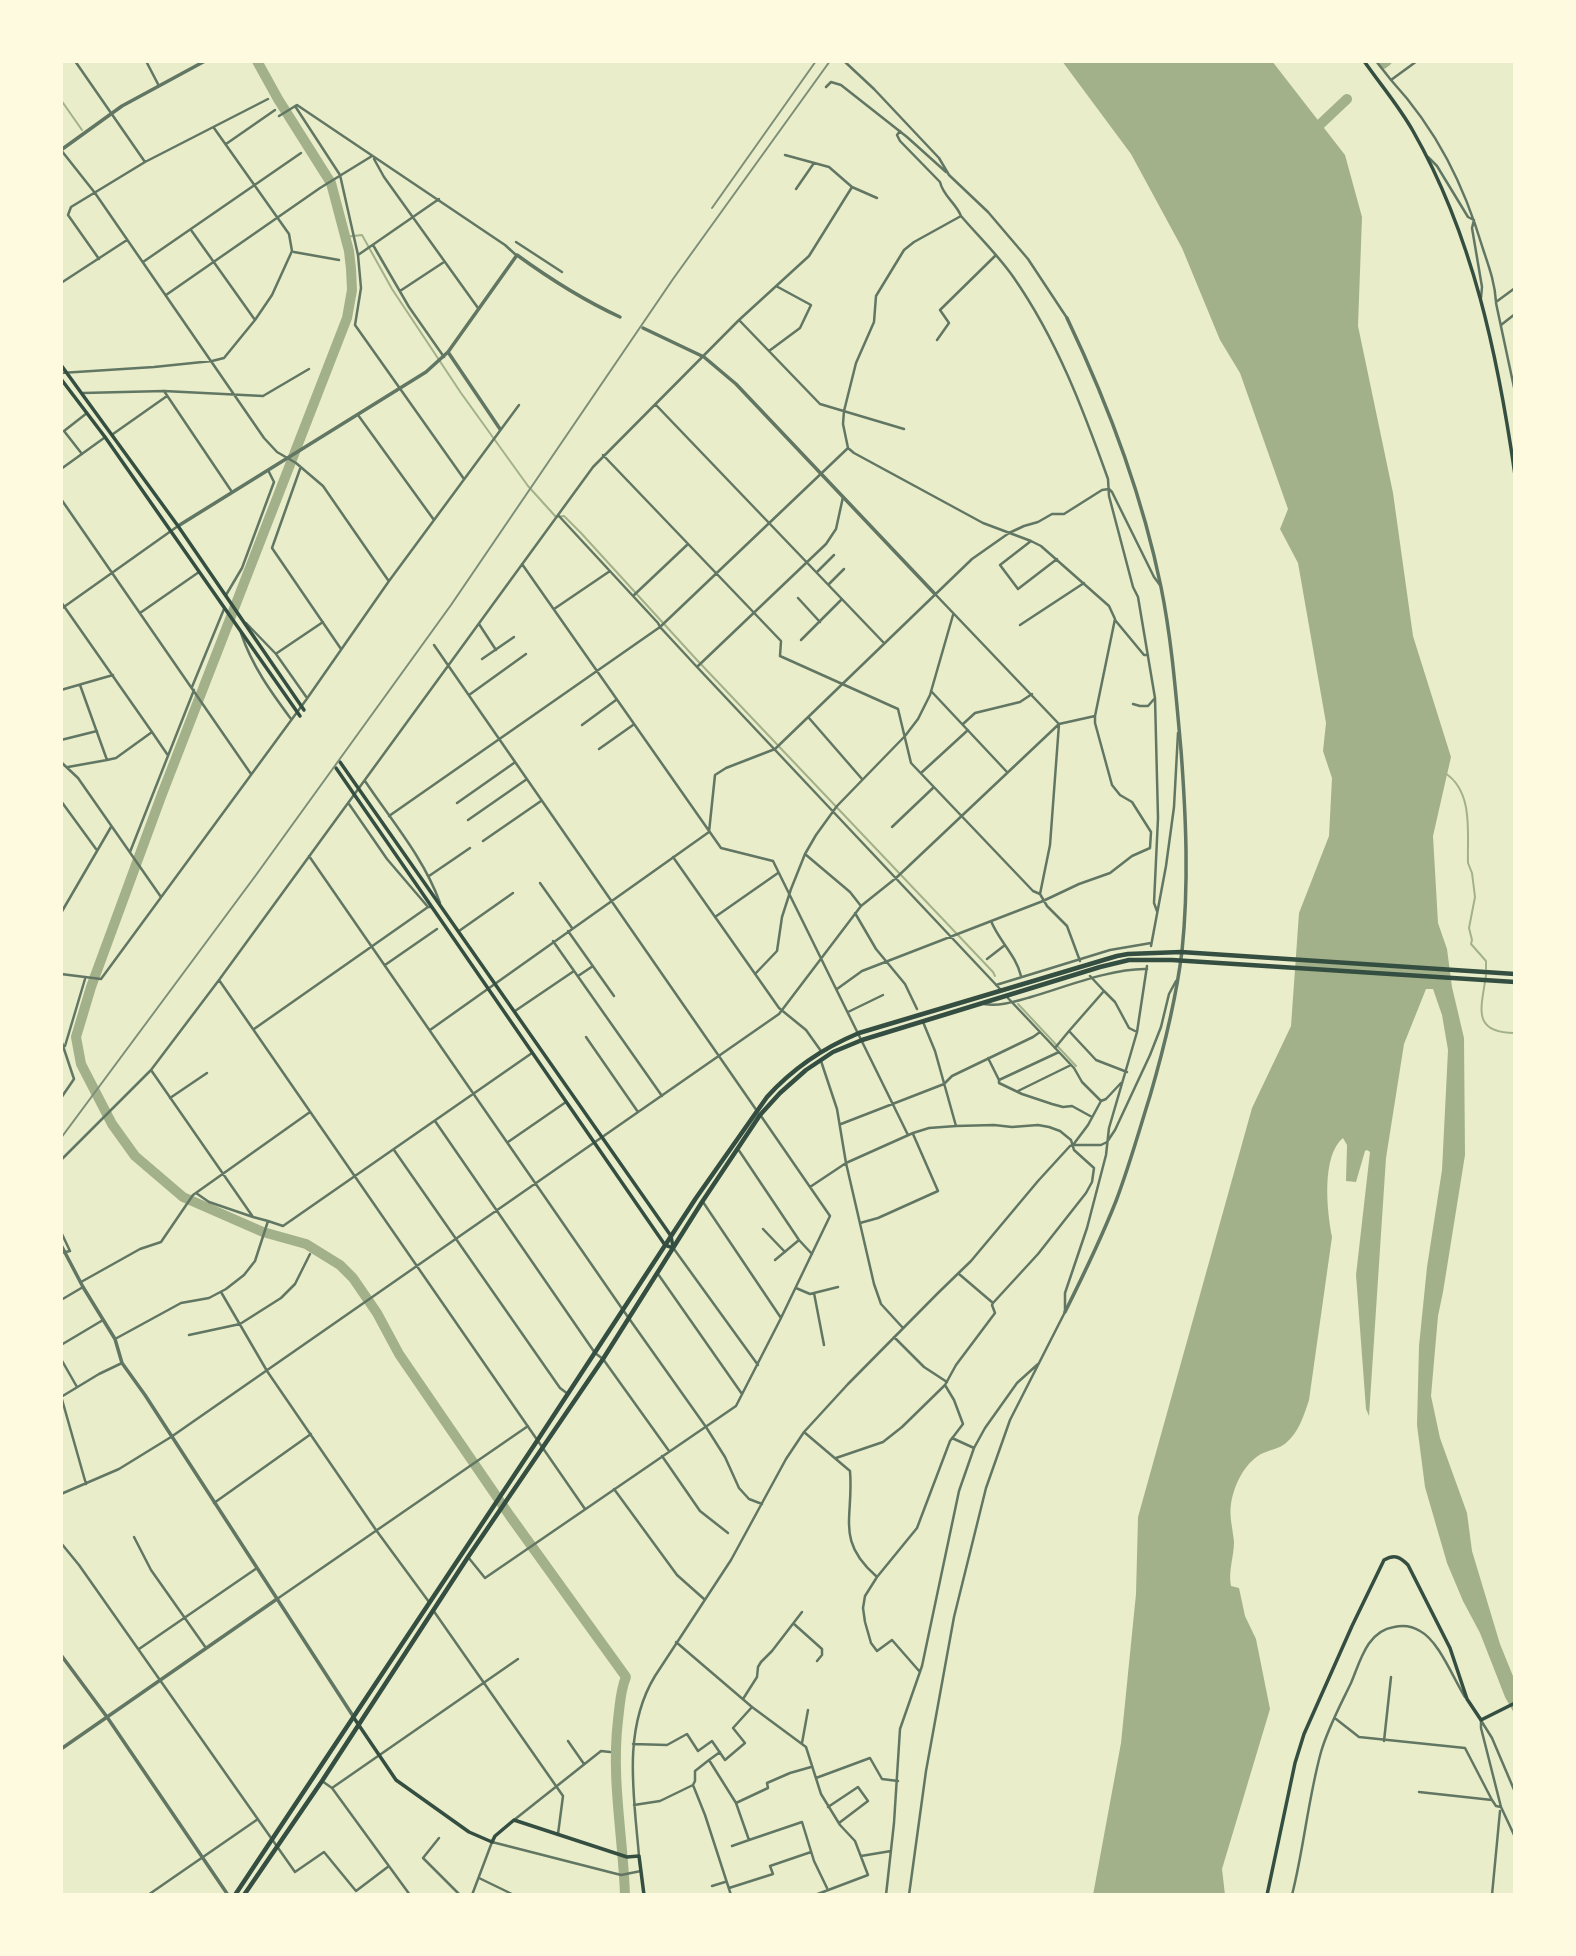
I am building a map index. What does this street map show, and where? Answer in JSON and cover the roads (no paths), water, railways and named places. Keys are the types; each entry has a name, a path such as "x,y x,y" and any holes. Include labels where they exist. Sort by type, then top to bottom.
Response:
{"main road":[{"path":"1364,61 1411,127 1457,223 1481,301 1500,384 1515,475"},
{"path":"61,365 178,526 304,710"},
{"path":"61,379 105,437 300,716"},
{"path":"340,762 671,1236 673,1248"},
{"path":"336,768 429,907 665,1245 673,1248"},
{"path":"235,1895 671,1236 759,1113 792,1072 821,1051 859,1033 1128,954 1181,952 1515,974"},
{"path":"244,1895 603,1359 759,1113 821,1060 862,1040 1119,962 1162,960 1515,982"},
{"path":"1267,1895 1295,1763 1304,1734 1384,1560 1396,1556 1408,1565 1450,1648 1467,1699 1481,1720 1515,1703"},
{"path":"353,1716 396,1780 469,1832 492,1842 495,1836 514,1820 620,1855 639,1856 644,1895"}],"street":[{"path":"75,61 145,162"},
{"path":"146,61 159,86"},
{"path":"205,61 111,113 61,150 95,193 264,438 277,452 301,467 323,486 389,581"},
{"path":"844,61 939,158 948,175"},
{"path":"1376,61 1412,102 1449,160 1474,220 1495,288 1515,391"},
{"path":"1391,80 1417,61"},
{"path":"826,87 831,82 841,85 900,131 988,212 1034,268 1066,318 1107,406 1146,527 1161,587 1169,631 1185,797 1186,872 1181,952 1166,1041 1127,1172 1065,1312 1010,1420 986,1488 954,1617 926,1771 909,1895"},
{"path":"99,259 68,215 71,207 145,162 268,99"},
{"path":"279,116 297,105 505,244 555,283 620,317"},
{"path":"294,106 339,176 358,255 361,288 355,326 464,480"},
{"path":"226,144 275,110"},
{"path":"61,373 224,358 272,295 292,251 289,234 214,128"},
{"path":"900,131 897,135 900,141 940,182 942,190 960,211 961,216 996,255 1035,311 1058,353 1091,430 1108,479 1133,587 1138,597 1155,698 1158,818 1154,903 1157,912"},
{"path":"143,262 302,153"},
{"path":"785,155 830,167 852,187 877,198"},
{"path":"166,295 320,188 372,156"},
{"path":"372,156 478,309"},
{"path":"1427,156 1437,166 1468,217 1474,220"},
{"path":"796,189 814,163"},
{"path":"61,1160 151,1070 603,455 739,320 809,256 852,187"},
{"path":"358,255 439,200"},
{"path":"961,216 904,250 876,296 874,322 856,363 844,411 848,448 983,523 1031,541 1057,559 1109,606 1115,620 1144,655 1148,655"},
{"path":"1474,220 1472,228 1482,288 1481,301"},
{"path":"191,230 255,320"},
{"path":"61,277 63,282 127,240"},
{"path":"516,242 562,272"},
{"path":"373,245 444,357"},
{"path":"292,251 339,260"},
{"path":"63,608 178,526 426,372 444,357 517,255"},
{"path":"937,340 949,323 940,310 996,255"},
{"path":"400,291 444,262"},
{"path":"769,351 800,328 811,305 776,286"},
{"path":"1496,302 1515,288"},
{"path":"1501,325 1515,314"},
{"path":"739,320 820,404 904,429"},
{"path":"643,328 704,357 736,384 1059,724 1050,845 1040,894"},
{"path":"447,352 500,429"},
{"path":"83,393 164,391 263,396 309,369"},
{"path":"164,391 232,492"},
{"path":"113,434 167,396"},
{"path":"61,974 101,979 519,404"},
{"path":"656,405 884,644"},
{"path":"82,454 64,431 87,412"},
{"path":"358,414 434,520"},
{"path":"61,469 105,437"},
{"path":"389,816 662,625 848,448"},
{"path":"603,455 781,641 780,656 898,709 911,763 1033,891 1040,894 1067,926 1079,960"},
{"path":"301,467 272,548 341,649"},
{"path":"226,596 242,568 274,482 268,470"},
{"path":"1109,489 1161,587"},
{"path":"430,1030 709,832 715,775 777,747 972,559 1009,533 1052,514 1063,514 1109,489"},
{"path":"699,665 826,544 836,529 843,497"},
{"path":"61,499 251,774"},
{"path":"558,515 899,876 1002,990"},
{"path":"1031,541 1000,565 1018,589 1057,559"},
{"path":"635,594 688,544"},
{"path":"817,572 834,555"},
{"path":"522,564 721,848 773,861 908,1135"},
{"path":"829,585 845,569"},
{"path":"553,609 610,571"},
{"path":"140,613 199,572"},
{"path":"1020,625 1084,583"},
{"path":"798,598 820,622"},
{"path":"801,640 842,599"},
{"path":"61,602 168,755"},
{"path":"131,854 225,609"},
{"path":"755,974 777,951 782,917 805,854 835,808 918,719 931,691 954,613"},
{"path":"242,619 276,654 307,699"},
{"path":"837,989 862,971 1110,873 1132,856 1150,848 1151,832 1132,802 1120,795 1112,785 1095,723 1115,620"},
{"path":"276,654 323,622"},
{"path":"479,624 496,650"},
{"path":"240,630 246,649 262,679 292,718"},
{"path":"482,659 513,638"},
{"path":"434,645 830,1216 736,1406 485,1578 468,1557"},
{"path":"468,695 526,654"},
{"path":"61,690 113,676"},
{"path":"80,685 107,760"},
{"path":"931,691 1007,772"},
{"path":"962,725 975,713 1020,702 1032,694"},
{"path":"1133,704 1148,706 1155,698"},
{"path":"582,725 617,700"},
{"path":"61,1494 119,1469 171,1437 783,1010 861,906 899,876 1059,724 1095,716"},
{"path":"808,717 862,779"},
{"path":"996,985 1122,946 1151,945 1174,807 1178,723"},
{"path":"599,749 634,725"},
{"path":"920,773 968,730"},
{"path":"61,740 97,731"},
{"path":"68,767 116,758 152,732"},
{"path":"61,762 78,778 161,897"},
{"path":"457,803 515,762"},
{"path":"468,820 527,779"},
{"path":"364,782 435,888 441,906"},
{"path":"892,827 934,787"},
{"path":"483,841 542,800"},
{"path":"61,801 96,849"},
{"path":"254,1029 429,907 387,859 349,802"},
{"path":"61,913 111,827"},
{"path":"428,877 470,848"},
{"path":"805,854 850,892 861,906"},
{"path":"309,856 706,1427 725,1457 739,1488 749,1499 762,1504"},
{"path":"673,857 755,974 783,1010 806,1030 821,1051"},
{"path":"714,917 778,873"},
{"path":"540,883 572,928"},
{"path":"459,931 513,893"},
{"path":"855,913 885,962 905,984 917,1010"},
{"path":"991,921 1018,964 1021,976"},
{"path":"385,965 437,929"},
{"path":"568,931 614,996"},
{"path":"553,941 662,1096"},
{"path":"987,959 1005,945"},
{"path":"578,976 593,966"},
{"path":"982,1003 990,1005 1012,1002 1092,977 1147,967 1137,1032 1109,1128 1106,1155 1087,1228 1065,1293 1065,1312"},
{"path":"515,1011 573,971"},
{"path":"1092,977 1115,1002 1129,1028 1137,1032"},
{"path":"65,1046 85,978"},
{"path":"219,980 585,1509"},
{"path":"1073,1145 1107,1142 1150,1055 1161,1027 1169,994 1177,980"},
{"path":"1057,1045 1104,990"},
{"path":"848,1012 883,995"},
{"path":"1007,996 1040,1032 1057,1045 1059,1052 1082,1083 1101,1101"},
{"path":"923,1021 935,1051 956,1126"},
{"path":"1069,1031 1096,1060 1127,1072"},
{"path":"841,1124 944,1084 952,1076 1040,1032"},
{"path":"586,1037 638,1112"},
{"path":"61,1040 74,1079 61,1098"},
{"path":"999,1080 1059,1052"},
{"path":"195,1194 209,1202 283,1226 533,1053"},
{"path":"988,1058 999,1083 1052,1104 1072,1106 1092,1117"},
{"path":"821,1060 841,1124 846,1163 874,1284 881,1304 903,1328"},
{"path":"1017,1091 1071,1065"},
{"path":"151,1070 253,1217"},
{"path":"170,1098 207,1073"},
{"path":"639,1856 634,1805 633,1744 646,1690 731,1560 786,1458 828,1404 981,1250 1038,1181 1073,1145 1101,1101 1124,1081"},
{"path":"507,1143 566,1102"},
{"path":"61,1300 140,1248 161,1242 195,1194 310,1112"},
{"path":"435,1121 595,1353 603,1359 669,1451"},
{"path":"810,1187 846,1163 908,1135 929,1128 956,1126 1049,1127 1060,1131 1071,1140 1074,1150 1094,1168 1092,1182 1086,1193 1038,1254 993,1303 995,1313 956,1365 946,1383 890,1438 836,1458"},
{"path":"860,1223 938,1192 913,1133"},
{"path":"738,1149 799,1240 812,1254"},
{"path":"394,1150 560,1388 568,1394"},
{"path":"702,1202 781,1318"},
{"path":"115,1339 181,1303 209,1298 244,1275 255,1261 268,1222"},
{"path":"763,1229 785,1252"},
{"path":"61,1232 70,1251 63,1253"},
{"path":"775,1260 799,1240"},
{"path":"61,1245 63,1253 115,1339 122,1363 353,1716"},
{"path":"673,1248 758,1365"},
{"path":"189,1335 240,1324 281,1298 295,1284 310,1254"},
{"path":"657,1273 743,1394"},
{"path":"958,1274 993,1303"},
{"path":"796,1288 810,1294 838,1287"},
{"path":"221,1292 267,1371 429,1602"},
{"path":"814,1293 824,1345"},
{"path":"61,1345 103,1320"},
{"path":"894,1337 924,1367 946,1383 963,1423 952,1438 918,1528 867,1591 863,1608 871,1643 877,1651 892,1640 920,1672"},
{"path":"61,1359 77,1387"},
{"path":"886,1895 901,1729 920,1672 959,1491 974,1448 1009,1393 1040,1362"},
{"path":"86,1484 61,1397 122,1363"},
{"path":"62,1747 528,1426"},
{"path":"804,1432 836,1458 850,1474 848,1504 851,1544 857,1557 877,1577"},
{"path":"214,1503 311,1434"},
{"path":"952,1438 974,1448"},
{"path":"662,1456 700,1511 728,1533"},
{"path":"614,1489 677,1575 704,1599"},
{"path":"134,1537 150,1570 206,1648"},
{"path":"61,1543 295,1872 324,1852 356,1891 389,1866"},
{"path":"138,1649 257,1567"},
{"path":"433,1610 563,1796 558,1834"},
{"path":"743,1699 757,1677 761,1662 802,1612"},
{"path":"794,1624 822,1650 817,1661"},
{"path":"1292,1895 1321,1749 1364,1652 1374,1636 1388,1628 1399,1626 1411,1627 1427,1636 1467,1699"},
{"path":"676,1642 752,1707 806,1746 821,1794 839,1823 855,1841 868,1875 816,1894"},
{"path":"61,1656 107,1717 228,1895"},
{"path":"332,1788 518,1659"},
{"path":"1384,1741 1391,1677"},
{"path":"633,1744 667,1745 687,1734 698,1751 712,1741 725,1760 745,1743 733,1728 752,1707"},
{"path":"802,1743 808,1710"},
{"path":"1335,1718 1359,1737 1465,1748 1492,1800 1496,1806 1501,1807"},
{"path":"1481,1720 1492,1738 1515,1792"},
{"path":"1481,1720 1501,1807 1515,1837"},
{"path":"568,1741 584,1764"},
{"path":"514,1820 601,1751 610,1752"},
{"path":"634,1805 660,1801 692,1785 695,1782 695,1771 720,1752"},
{"path":"816,1778 870,1758 882,1779 898,1781"},
{"path":"709,1760 736,1803 749,1840"},
{"path":"736,1803 768,1788 767,1783 811,1767"},
{"path":"322,1781 332,1788 410,1895"},
{"path":"692,1785 705,1815 731,1895"},
{"path":"828,1807 859,1787 869,1801 839,1823"},
{"path":"1419,1792 1492,1800"},
{"path":"1492,1895 1501,1807"},
{"path":"148,1895 258,1819"},
{"path":"732,1846 802,1822 827,1890"},
{"path":"439,1838 423,1858 460,1895"},
{"path":"472,1895 492,1842 621,1875 641,1871"},
{"path":"861,1856 891,1851"},
{"path":"729,1888 772,1874 770,1866 811,1852"},
{"path":"479,1878 514,1895"},
{"path":"712,1886 727,1881"}],"waterway":[{"path":"257,61 331,183 349,251 352,290 347,318 162,794 91,987 76,1037 81,1064 112,1124 135,1156 183,1197 263,1232 306,1244 340,1265 353,1278 377,1313 399,1354 510,1516 626,1677 622,1688 616,1742 625,1895"},
{"path":"1383,64 1387,61"},
{"path":"1311,133 1347,99"},
{"path":"61,100 82,130"},
{"path":"345,237 362,235 392,289 461,393 528,486 556,517 564,516 581,533 995,976"},
{"path":"1445,773 1461,791 1465,802 1468,863 1475,897 1469,928 1471,944 1486,961 1486,969"},
{"path":"1486,975 1482,1007 1485,1023 1501,1032 1515,1033"},
{"path":"1018,1004 1076,1066"}],"railway":[{"path":"712,208 816,61"},
{"path":"61,1138 451,605 673,279 830,61"}]}
